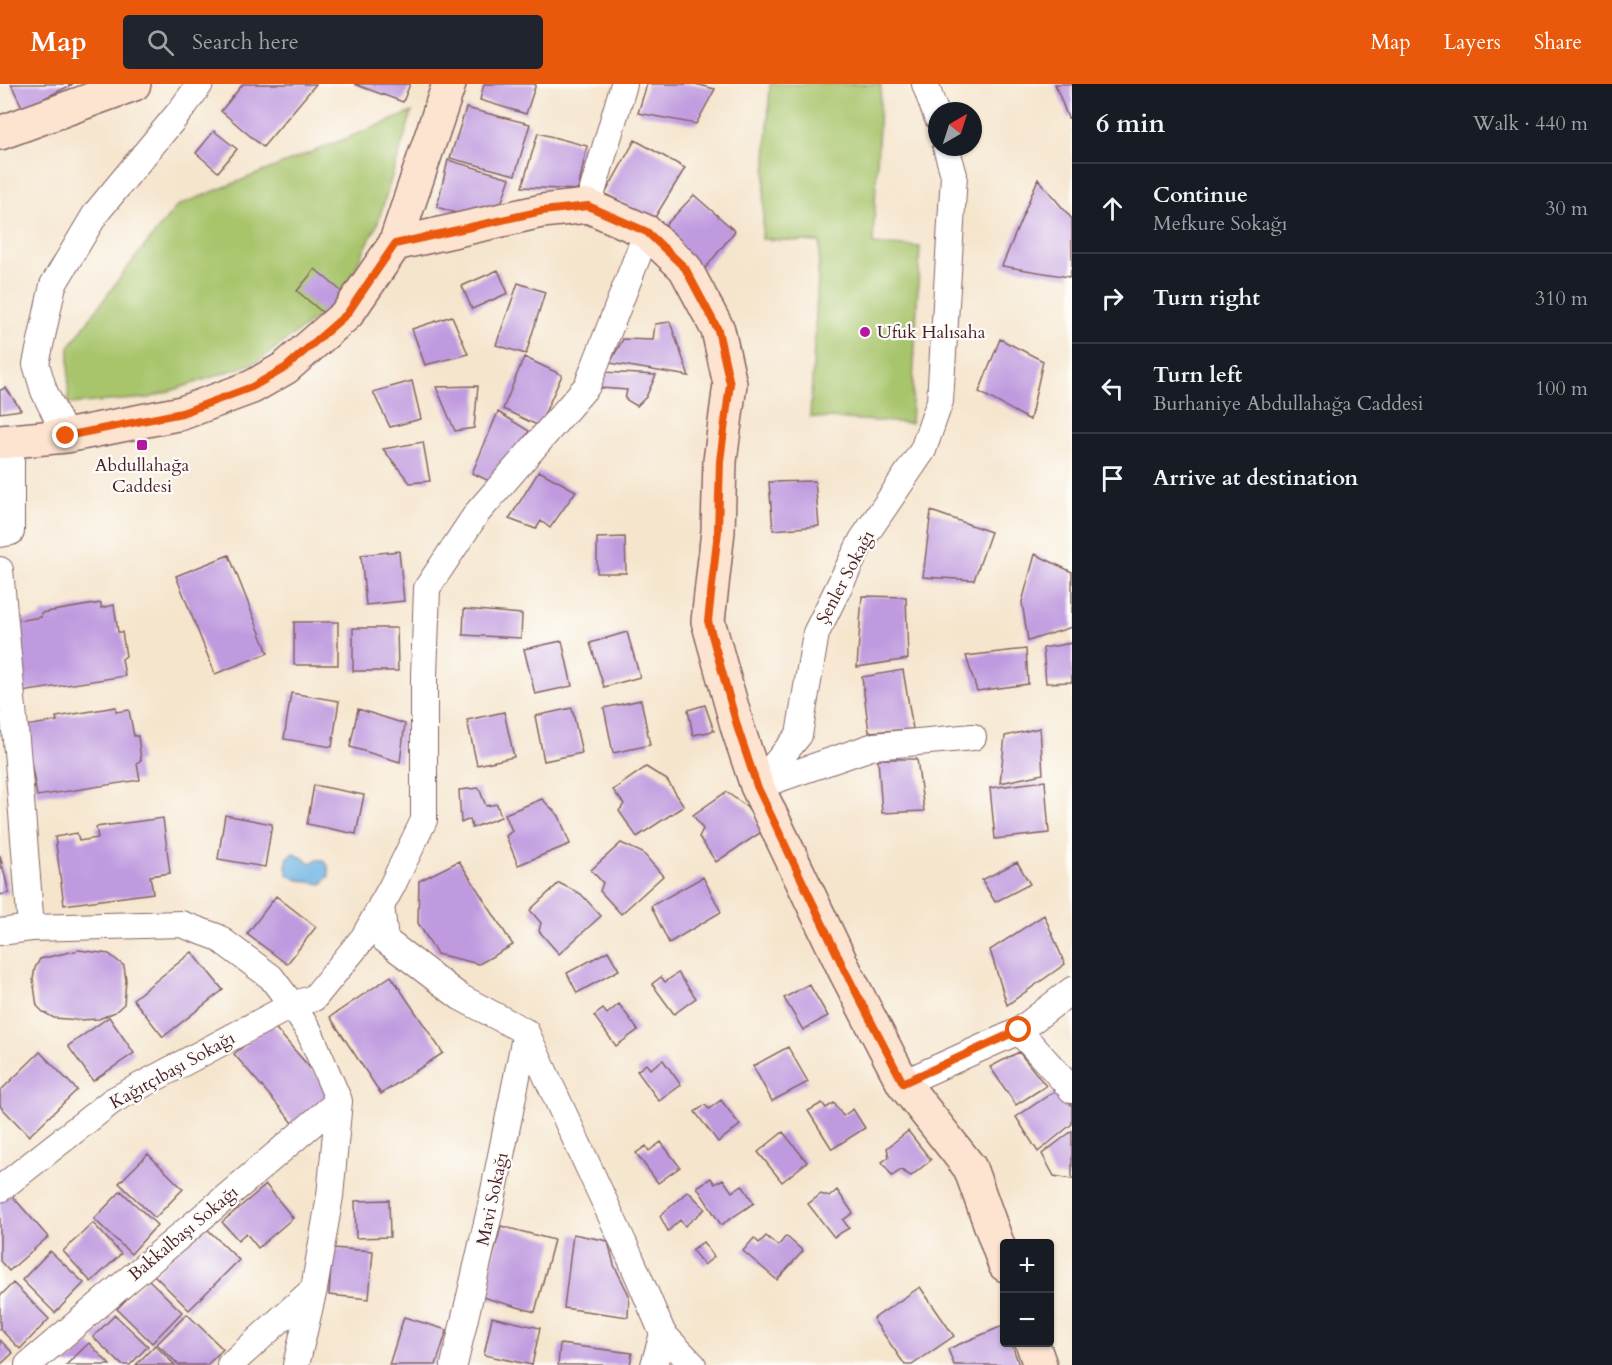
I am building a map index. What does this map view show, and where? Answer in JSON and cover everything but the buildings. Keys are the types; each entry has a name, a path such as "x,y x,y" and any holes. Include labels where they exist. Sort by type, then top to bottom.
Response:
{"main road":[{"path":"0,133 134,84"},
{"path":"6,441 66,436 182,413 252,387 285,368 347,314 395,244 449,84"},
{"path":"395,244 542,211 588,206 647,232 685,268 718,330 730,384 720,461 718,531 708,621 738,729 757,786 845,971 903,1083 970,1168 1000,1251"},
{"path":"1034,1347 1040,1365"}],"street":[{"path":"66,436 44,391 36,364 53,285 96,213 200,84"},
{"path":"588,206 624,84"},
{"path":"924,84 931,102"},
{"name":"Şenler Sokağı","path":"757,786 799,735 816,633 862,540 923,450 940,401 954,175 949,156"},
{"name":"Kağıtçıbaşı Sokağı","path":"0,1189 112,1101 292,1005 314,998 364,937 424,820 424,676 427,588 477,513 588,386 647,232"},
{"path":"0,534 11,532 6,441"},
{"path":"0,570 9,760 31,928"},
{"path":"757,786 874,746 973,737"},
{"path":"381,906 386,940 460,997 526,1032 663,1334 693,1365"},
{"path":"0,932 31,928 181,924 217,937 271,977 292,1005 309,1031 339,1101 330,1196 314,1289 296,1365"},
{"path":"903,1083 1019,1030 1072,990"},
{"path":"1019,1030 1072,1090"},
{"name":"Mavi Sokağı","path":"454,1365 490,1210 526,1032"},
{"name":"Bakkalbaşı Sokağı","path":"28,1365 339,1101"},
{"path":"230,1365 314,1289"},
{"path":"654,1365 663,1334"}],"green space":[{"path":"770,84 881,84 873,244 920,247 911,423 810,417 820,242 762,239"},
{"path":"412,112 377,225 338,302 257,362 149,398 68,404 69,347 128,267 177,206"}],"water":[{"path":"294,853 311,863 323,860 328,866 329,876 322,884 299,880 288,875 286,867 288,857"}],"place":[{"name":"Ufuk Halısaha","path":"865,332"},
{"name":"Abdullahağa Caddesi","path":"142,445"}],"route":[{"path":"66,436 182,413 252,387 285,368 347,314 395,244 542,211 588,206 647,232 685,268 718,330 730,384 720,461 718,531 708,621 738,729 757,786 845,971 903,1083 1019,1030"}]}
